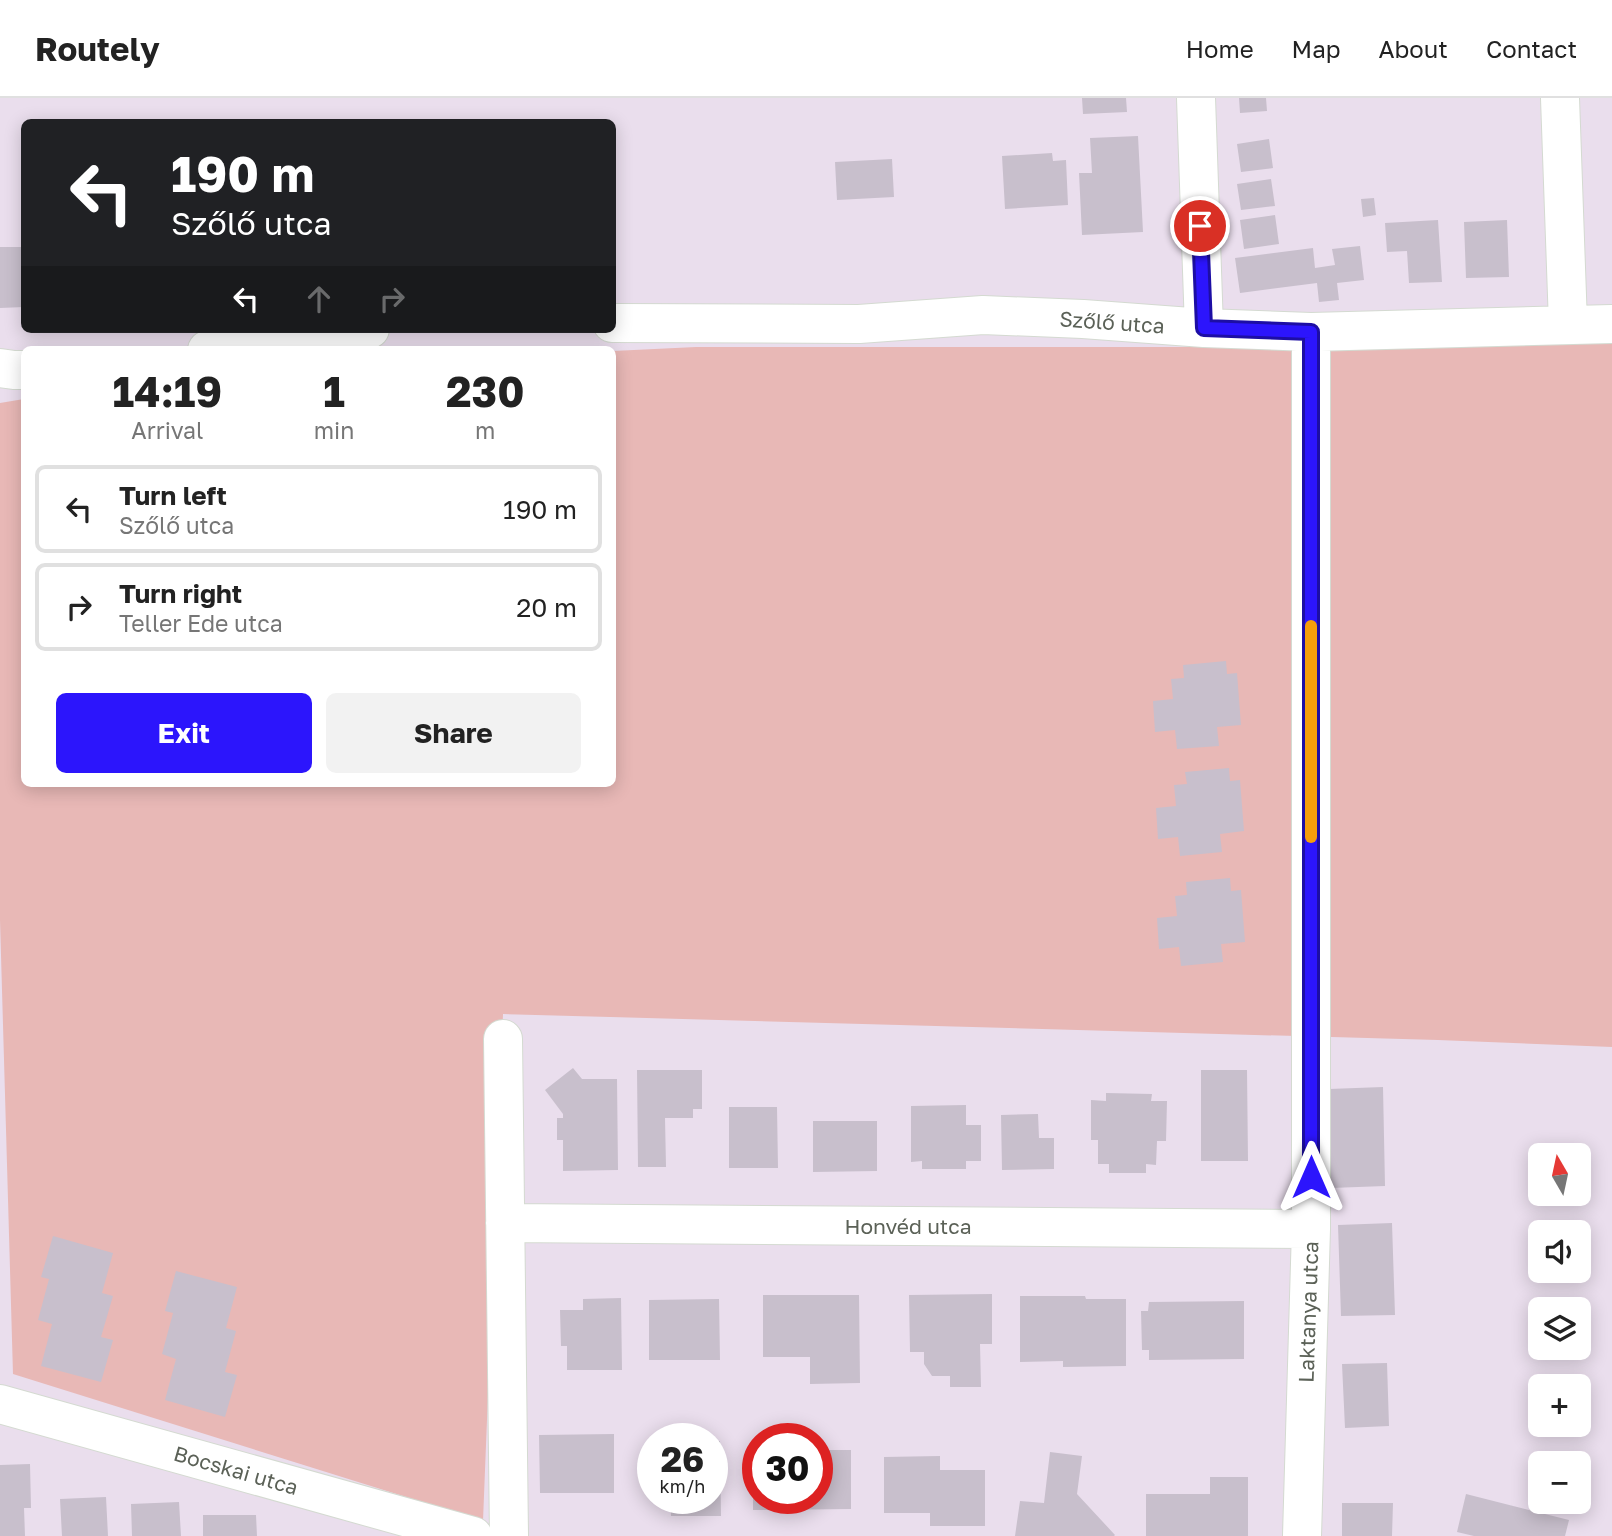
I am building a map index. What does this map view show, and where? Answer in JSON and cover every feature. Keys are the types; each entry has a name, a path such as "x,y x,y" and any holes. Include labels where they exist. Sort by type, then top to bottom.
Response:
{"street":[{"path":"1196,98 1204,328"},
{"path":"1560,98 1568,324"},
{"name":"Szőlő utca","path":"616,323 859,324 983,315 1311,332 1612,324"},
{"name":"Laktanya utca","path":"1302,1536 1311,1229 1311,332"},
{"path":"228,346 298,333"},
{"path":"0,369 21,370"},
{"path":"503,1039 509,1536"},
{"name":"Honvéd utca","path":"505,1223 1311,1229"},
{"name":"Bocskai utca","path":"0,1404 473,1536"}],"shaded area":[{"path":"1612,334 1612,1047 503,1014 483,1521 13,1374 0,920 0,403 21,400 21,787 616,787 616,351 696,347 1186,347"}],"building":[{"path":"1082,98 1126,98 1127,112 1083,114"},
{"path":"1239,98 1266,98 1267,111 1240,113"},
{"path":"1138,136 1143,232 1082,235 1079,173 1092,173 1090,138"},
{"path":"1269,139 1273,168 1241,172 1237,144"},
{"path":"1052,153 1053,161 1066,160 1068,205 1005,209 1002,156"},
{"path":"892,159 894,197 837,200 835,162"},
{"path":"1271,179 1275,206 1241,210 1237,184"},
{"path":"1374,198 1376,215 1363,217 1361,199"},
{"path":"1275,215 1279,244 1244,249 1240,220"},
{"path":"1438,220 1442,282 1409,283 1407,251 1387,252 1385,223"},
{"path":"1507,220 1509,277 1466,278 1464,222"},
{"path":"1360,246 1364,280 1337,283 1339,300 1319,302 1317,283 1240,293 1235,258 1313,248 1315,268 1335,265 1332,249"},
{"path":"0,247 21,247 21,307 0,308"},
{"path":"1226,661 1227,674 1237,673 1241,725 1217,727 1219,746 1177,749 1175,730 1155,732 1153,701 1173,699 1171,679 1184,678 1183,665"},
{"path":"1229,768 1230,781 1240,780 1244,831 1220,834 1222,852 1180,856 1178,837 1158,839 1156,808 1176,806 1174,785 1187,784 1185,772"},
{"path":"1230,878 1231,891 1241,890 1245,942 1221,944 1223,962 1181,966 1179,947 1159,949 1157,918 1177,916 1175,896 1187,895 1186,882"},
{"path":"573,1068 582,1079 617,1079 618,1170 563,1171 563,1140 557,1140 557,1118 563,1118 563,1114 545,1090"},
{"path":"637,1070 702,1070 702,1109 693,1109 693,1118 665,1118 666,1167 638,1167"},
{"path":"1201,1070 1247,1070 1248,1161 1201,1161"},
{"path":"1383,1087 1385,1186 1331,1188 1329,1089"},
{"path":"1106,1093 1152,1094 1151,1101 1167,1101 1166,1141 1157,1141 1156,1165 1146,1164 1146,1173 1109,1173 1109,1164 1098,1164 1098,1140 1091,1140 1091,1100 1106,1101"},
{"path":"966,1105 966,1125 981,1125 981,1161 966,1161 966,1169 922,1169 922,1161 911,1162 911,1106"},
{"path":"729,1107 777,1107 778,1168 729,1168"},
{"path":"1038,1114 1039,1138 1054,1138 1054,1169 1002,1170 1001,1115"},
{"path":"813,1121 877,1121 877,1171 813,1172"},
{"path":"1392,1223 1395,1315 1341,1316 1338,1225"},
{"path":"53,1236 113,1253 102,1293 113,1296 101,1337 113,1340 101,1382 41,1366 52,1324 38,1320 49,1279 41,1277"},
{"path":"176,1271 237,1287 226,1328 236,1331 225,1372 237,1375 225,1417 165,1400 176,1359 162,1354 173,1313 165,1311"},
{"path":"992,1294 992,1344 980,1344 981,1387 950,1387 950,1376 932,1376 924,1364 924,1352 910,1352 909,1295"},
{"path":"763,1295 859,1295 860,1383 810,1384 810,1357 763,1357"},
{"path":"1020,1296 1126,1299 1126,1366 1063,1367 1063,1361 1020,1362"},
{"path":"621,1298 622,1370 567,1370 567,1346 561,1346 560,1310 583,1310 583,1299"},
{"path":"719,1299 720,1360 649,1360 649,1300"},
{"path":"1244,1301 1244,1359 1149,1360 1149,1350 1142,1350 1141,1311 1148,1311 1149,1302"},
{"path":"1387,1363 1389,1426 1345,1428 1342,1364"},
{"path":"614,1434 614,1493 540,1493 539,1435"},
{"path":"833,1450 851,1450 851,1509 833,1509"},
{"path":"1050,1452 1082,1456 1077,1494 1114,1536 1015,1536 1020,1501 1044,1503"},
{"path":"940,1456 940,1470 985,1470 985,1526 930,1526 930,1513 884,1513 884,1457"},
{"path":"30,1464 31,1508 24,1508 25,1536 0,1536 0,1465"},
{"path":"1210,1477 1248,1477 1248,1536 1146,1536 1146,1494 1210,1494"},
{"path":"1466,1494 1528,1510 1528,1514 1545,1514 1569,1520 1565,1536 1474,1536 1457,1532"},
{"path":"106,1497 108,1536 62,1536 60,1499"},
{"path":"179,1502 181,1536 132,1536 131,1504"},
{"path":"1342,1503 1393,1503 1392,1536 1342,1536"},
{"path":"671,1514 721,1514 721,1516"},
{"path":"203,1515 256,1515 257,1536 203,1536"}],"slow traffic":[{"path":"1311,626 1311,837"}],"route":[{"path":"1200,226 1204,328 1311,332 1311,1177"}]}
